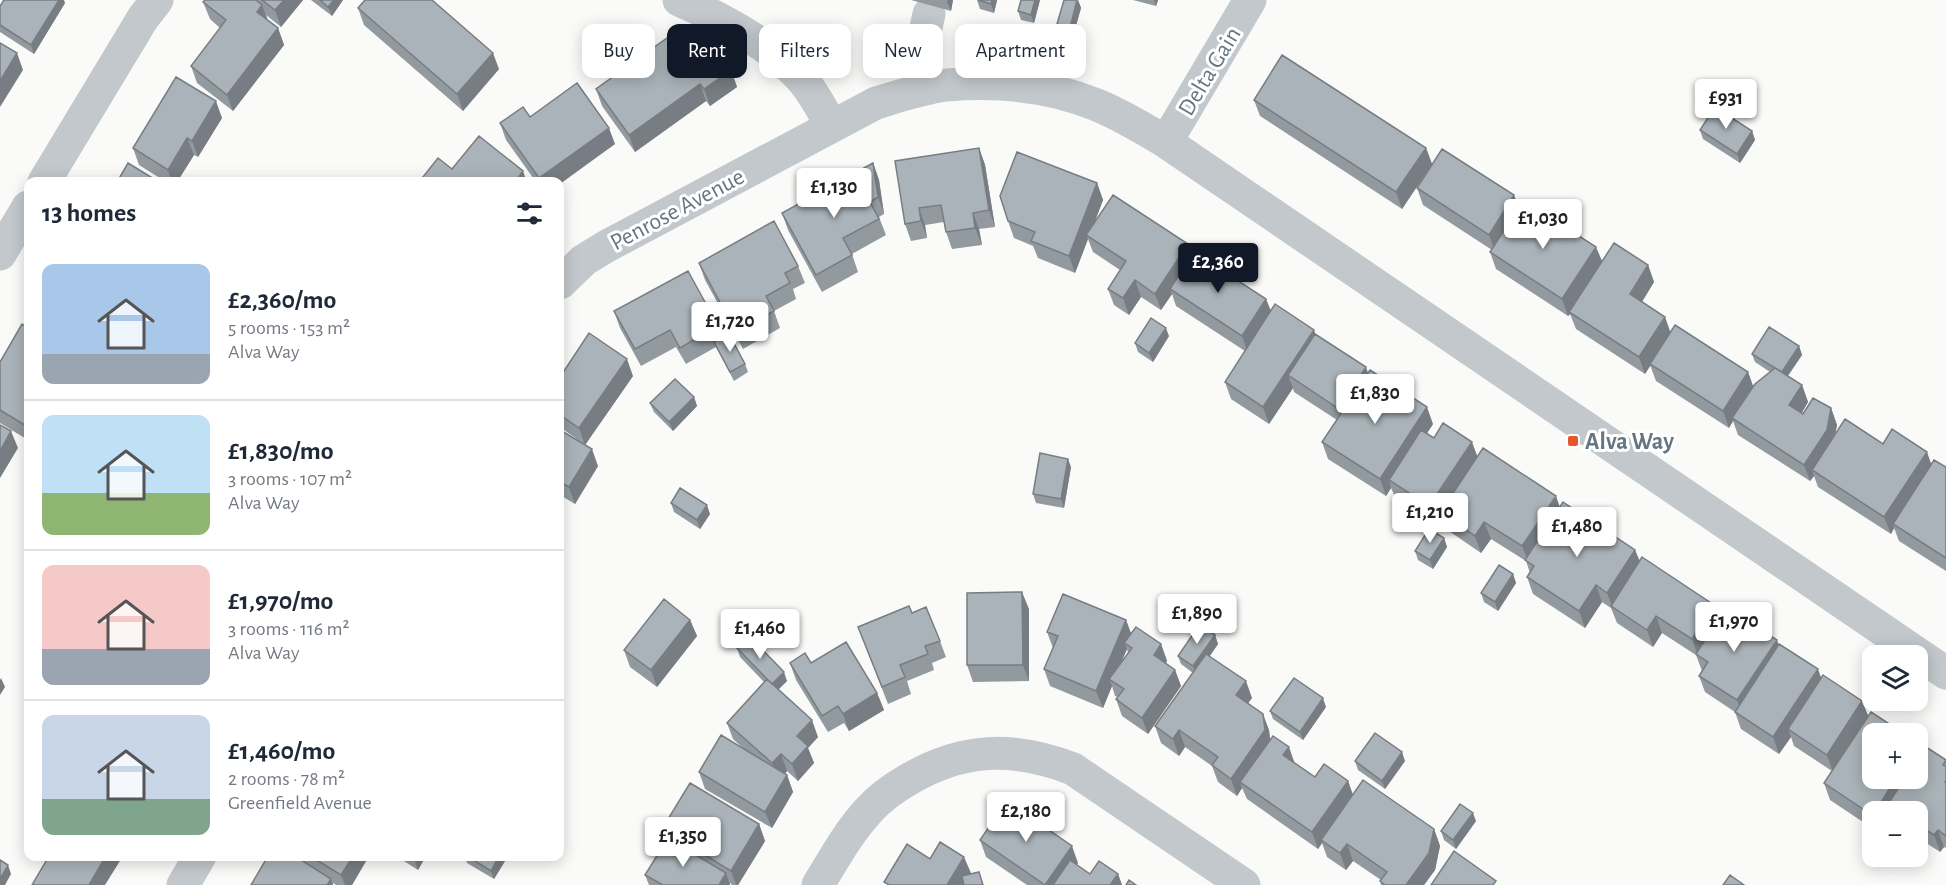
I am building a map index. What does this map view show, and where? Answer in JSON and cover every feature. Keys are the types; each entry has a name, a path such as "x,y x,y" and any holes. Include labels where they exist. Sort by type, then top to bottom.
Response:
{"street":[{"path":"47,177 143,18 157,0"},
{"path":"679,0 715,15 739,14 799,76 814,95 831,126"},
{"name":"Delta Gain","path":"1166,142 1250,0"},
{"path":"929,14 922,46 930,88"},
{"name":"Penrose Avenue","path":"564,279 584,260 607,246 831,126 876,103 930,88 991,85 1037,89 1095,104 1166,142"},
{"path":"1166,142 1946,673"},
{"path":"0,254 24,214"},
{"path":"818,885 851,831 871,807 895,788 920,772 947,760 975,754 996,754 1029,756 1073,769 1244,885"},
{"path":"183,885 197,861"}],"building":[{"path":"4,0 59,0 31,45 0,25 0,6"},
{"path":"205,0 256,0 262,5 257,12 278,28 227,95 191,66 226,20 203,2"},
{"path":"262,0 284,0 275,10"},
{"path":"320,0 334,0 328,7"},
{"path":"365,0 432,0 493,53 457,94 358,8"},
{"path":"978,0 992,0 991,4"},
{"path":"1021,0 1035,0 1031,15 1018,11"},
{"path":"1064,0 1077,0 1071,24 1057,24"},
{"path":"667,38 667,78 720,78 704,89 700,84 629,135 596,89 611,78 655,78 655,47"},
{"path":"0,43 17,53 0,81"},
{"path":"1282,55 1426,148 1396,192 1254,100"},
{"path":"176,77 216,101 192,141 187,138 168,170 133,148"},
{"path":"577,83 609,128 538,177 500,123 523,107 530,117"},
{"path":"1715,107 1752,131 1737,154 1700,130"},
{"path":"479,136 523,171 519,177 423,177 438,158 452,169"},
{"path":"979,148 989,210 973,213 975,228 946,232 941,205 919,208 921,221 905,224 895,161"},
{"path":"1442,149 1514,195 1489,235 1417,188"},
{"path":"1017,152 1097,183 1069,256 1031,241 1035,232 1008,221 1000,196"},
{"path":"128,163 151,177 120,177"},
{"path":"873,163 878,197 870,202 879,219 843,238 852,255 816,275 782,213"},
{"path":"1113,195 1188,244 1155,294 1135,280 1123,298 1108,289 1126,261 1086,235"},
{"path":"1524,200 1596,247 1562,299 1490,252"},
{"path":"774,221 798,266 785,273 790,283 766,296 774,311 736,332 699,263"},
{"path":"1614,243 1648,265 1630,294 1665,317 1639,357 1569,312"},
{"path":"1194,252 1266,299 1242,336 1170,289"},
{"path":"688,271 718,326 680,348 670,330 635,349 614,311"},
{"path":"1275,304 1314,330 1263,407 1225,382"},
{"path":"1151,318 1166,328 1149,353 1135,343"},
{"path":"22,324 24,325 24,425 0,410 0,362"},
{"path":"1675,325 1748,372 1723,411 1650,364"},
{"path":"1769,327 1799,346 1782,372 1752,354"},
{"path":"589,333 627,359 579,428 564,418 564,371"},
{"path":"729,334 745,364 730,372 714,342"},
{"path":"1315,334 1366,367 1339,409 1288,375"},
{"path":"1775,368 1802,385 1789,405 1803,414 1813,398 1831,408 1827,430 1804,465 1732,418 1755,384"},
{"path":"1370,370 1427,407 1380,479 1322,442"},
{"path":"675,379 694,397 669,422 650,403"},
{"path":"1845,419 1883,444 1892,429 1927,452 1884,517 1812,470"},
{"path":"1443,423 1472,442 1429,506 1389,480 1421,430 1434,438"},
{"path":"0,425 11,431 0,451"},
{"path":"564,432 592,449 569,487 564,484"},
{"path":"1483,448 1556,496 1522,546 1484,522 1475,536 1440,513"},
{"path":"1040,453 1068,459 1061,499 1033,494"},
{"path":"1934,460 1946,467 1946,558 1893,524"},
{"path":"680,488 707,505 697,520 671,503"},
{"path":"1563,502 1635,550 1607,593 1596,585 1579,611 1527,577 1534,566 1525,560"},
{"path":"1429,529 1444,538 1430,560 1415,551"},
{"path":"1642,557 1714,605 1692,639 1656,616 1647,630 1611,606"},
{"path":"1499,565 1513,574 1495,602 1481,593"},
{"path":"1022,592 1023,665 967,665 967,593"},
{"path":"1063,594 1126,620 1096,691 1044,669 1058,636 1047,632"},
{"path":"664,599 690,620 651,670 624,650"},
{"path":"909,606 912,613 926,607 940,641 925,646 928,654 900,665 905,677 882,687 858,627"},
{"path":"1726,607 1777,640 1737,700 1699,676 1708,662 1696,654"},
{"path":"1200,624 1215,635 1193,666 1178,656"},
{"path":"1136,627 1161,644 1154,655 1175,670 1142,718 1116,699 1124,689 1109,679 1132,648 1124,643"},
{"path":"749,636 784,672 772,684 737,648"},
{"path":"846,642 877,693 843,714 838,706 822,716 790,663 805,653 811,663"},
{"path":"1779,644 1818,669 1773,737 1735,712"},
{"path":"1206,654 1246,681 1236,695 1263,714 1265,730 1231,779 1212,765 1218,757 1179,730 1173,739 1155,726"},
{"path":"1823,675 1862,701 1827,755 1788,729"},
{"path":"1294,678 1323,698 1300,732 1270,711"},
{"path":"767,679 812,720 797,736 808,746 792,764 781,754 772,763 727,723"},
{"path":"1871,712 1888,723 1864,723"},
{"path":"1862,726 1862,789 1889,789 1882,801 1862,801 1862,808 1824,783"},
{"path":"1375,733 1402,752 1382,781 1355,761"},
{"path":"721,735 787,775 765,812 699,772"},
{"path":"1273,736 1289,747 1283,755 1315,777 1324,764 1348,781 1312,832 1240,782"},
{"path":"1928,748 1946,760 1943,765 1946,766 1946,836 1938,830 1934,835 1928,831 1928,801 1890,801 1898,789 1928,789"},
{"path":"1363,780 1434,829 1429,853 1406,885 1385,885 1380,881 1387,872 1347,844 1340,853 1321,840"},
{"path":"690,783 759,824 731,871 662,829"},
{"path":"1007,801 1072,846 1045,885 980,840"},
{"path":"1460,804 1473,813 1453,840 1441,831"},
{"path":"668,838 726,873 719,885 663,885 645,875"},
{"path":"940,842 964,857 947,885 889,885 884,882 907,844 930,859"},
{"path":"1454,851 1496,881 1493,885 1431,885"},
{"path":"0,860 8,865 0,879"},
{"path":"1070,860 1090,874 1099,861 1118,874 1110,885 1053,885"},
{"path":"46,861 103,861 89,885 32,885"},
{"path":"265,861 303,861 331,879 327,885 251,885"},
{"path":"318,861 350,861 341,875"},
{"path":"475,861 496,861 491,871"},
{"path":"979,872 983,885 964,885 962,876"},
{"path":"1730,875 1744,885 1723,885"},
{"path":"1129,880 1136,885 1126,885"}],"place":[{"name":"Alva Way","path":"1573,441"}]}
